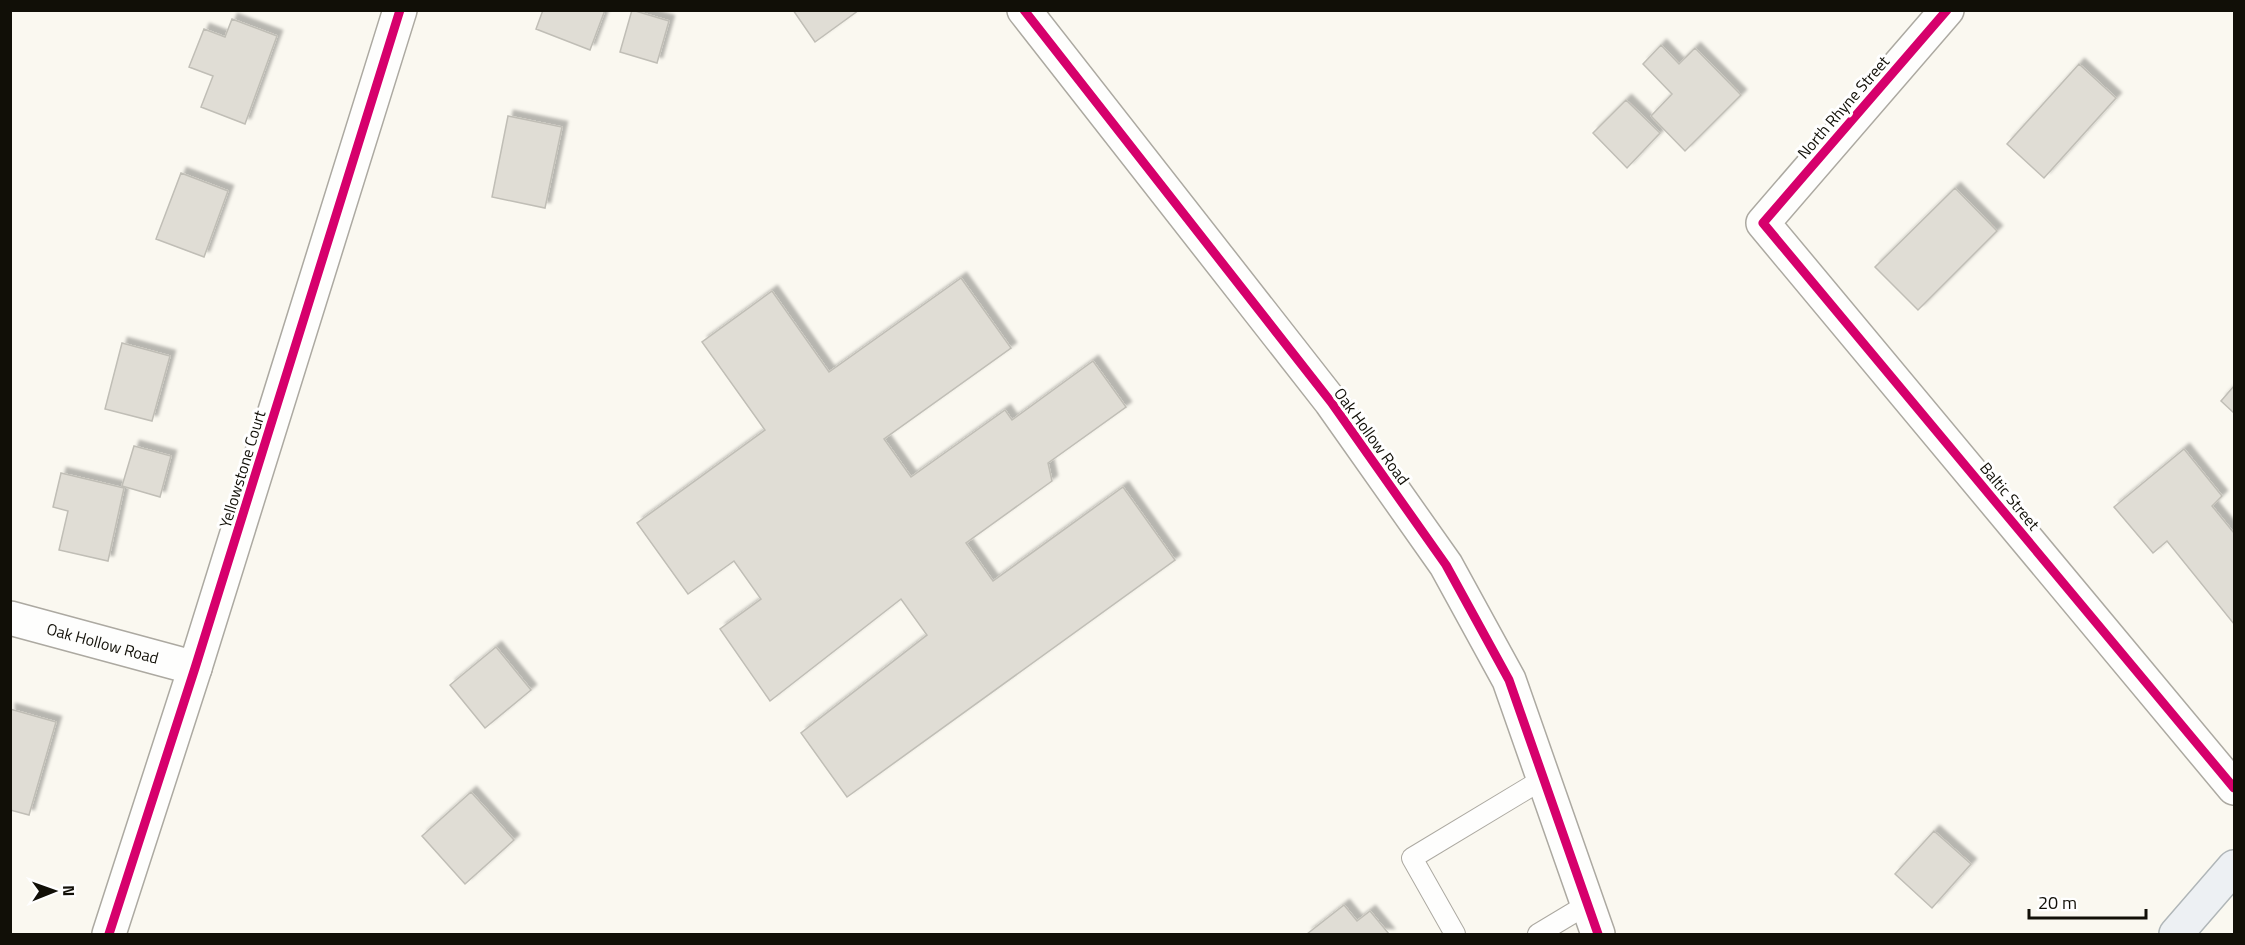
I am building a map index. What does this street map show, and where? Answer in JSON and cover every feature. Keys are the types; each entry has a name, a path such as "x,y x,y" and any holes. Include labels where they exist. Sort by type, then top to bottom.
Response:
{"main road":[{"path":"2176,934 2235,867"}],"street":[{"name":"Yellowstone Court","path":"109,934 195,668 400,10"},
{"name":"Oak Hollow Road","path":"1024,10 1331,402 1446,565 1509,680 1598,934"},
{"name":"North Rhyne Street","path":"1763,223 1947,10"},
{"name":"Baltic Street","path":"1763,223 2235,788"},
{"name":"Oak Hollow Road","path":"10,618 195,668"}],"lane":[{"path":"1455,934 1412,858 1543,779"},
{"path":"1538,934 1588,904"}],"building":[{"path":"543,10 605,10 590,50 536,29"},
{"path":"632,10 669,21 657,63 620,52"},
{"path":"793,10 859,10 815,42"},
{"path":"232,19 277,36 245,124 201,107 213,76 189,67 204,29 225,37"},
{"path":"1661,45 1679,64 1695,48 1741,95 1685,151 1651,116 1672,94 1643,64"},
{"path":"2079,64 2116,98 2044,178 2007,144"},
{"path":"1626,100 1660,133 1627,168 1593,133"},
{"path":"508,116 562,127 545,208 492,197"},
{"path":"181,173 228,191 204,257 156,239"},
{"path":"1955,188 1997,231 1918,310 1875,267"},
{"path":"961,278 1011,348 884,439 911,477 1005,410 1012,420 1093,361 1126,407 1048,463 1052,481 966,543 993,581 1123,487 1175,560 847,797 801,733 927,635 901,599 770,701 720,629 761,599 734,561 688,594 637,523 765,430 702,342 772,291 829,372"},
{"path":"122,343 170,356 152,421 105,409"},
{"path":"2234,386 2234,413 2221,401"},
{"path":"134,446 171,456 160,497 122,486"},
{"path":"2184,449 2222,496 2212,506 2234,533 2234,624 2167,541 2153,553 2114,507"},
{"path":"61,473 124,488 108,561 59,550 68,511 53,507"},
{"path":"496,647 531,690 485,728 450,685"},
{"path":"10,709 56,722 29,815 10,810"},
{"path":"471,792 514,840 465,884 422,836"},
{"path":"1934,831 1971,864 1932,908 1895,874"},
{"path":"1344,905 1357,921 1370,911 1389,934 1307,934"}],"cycle path":[{"path":"109,934 195,668 400,10"},
{"path":"1024,10 1331,402 1446,565 1509,680 1598,934"},
{"path":"1947,10 1763,223 2234,788"}]}
